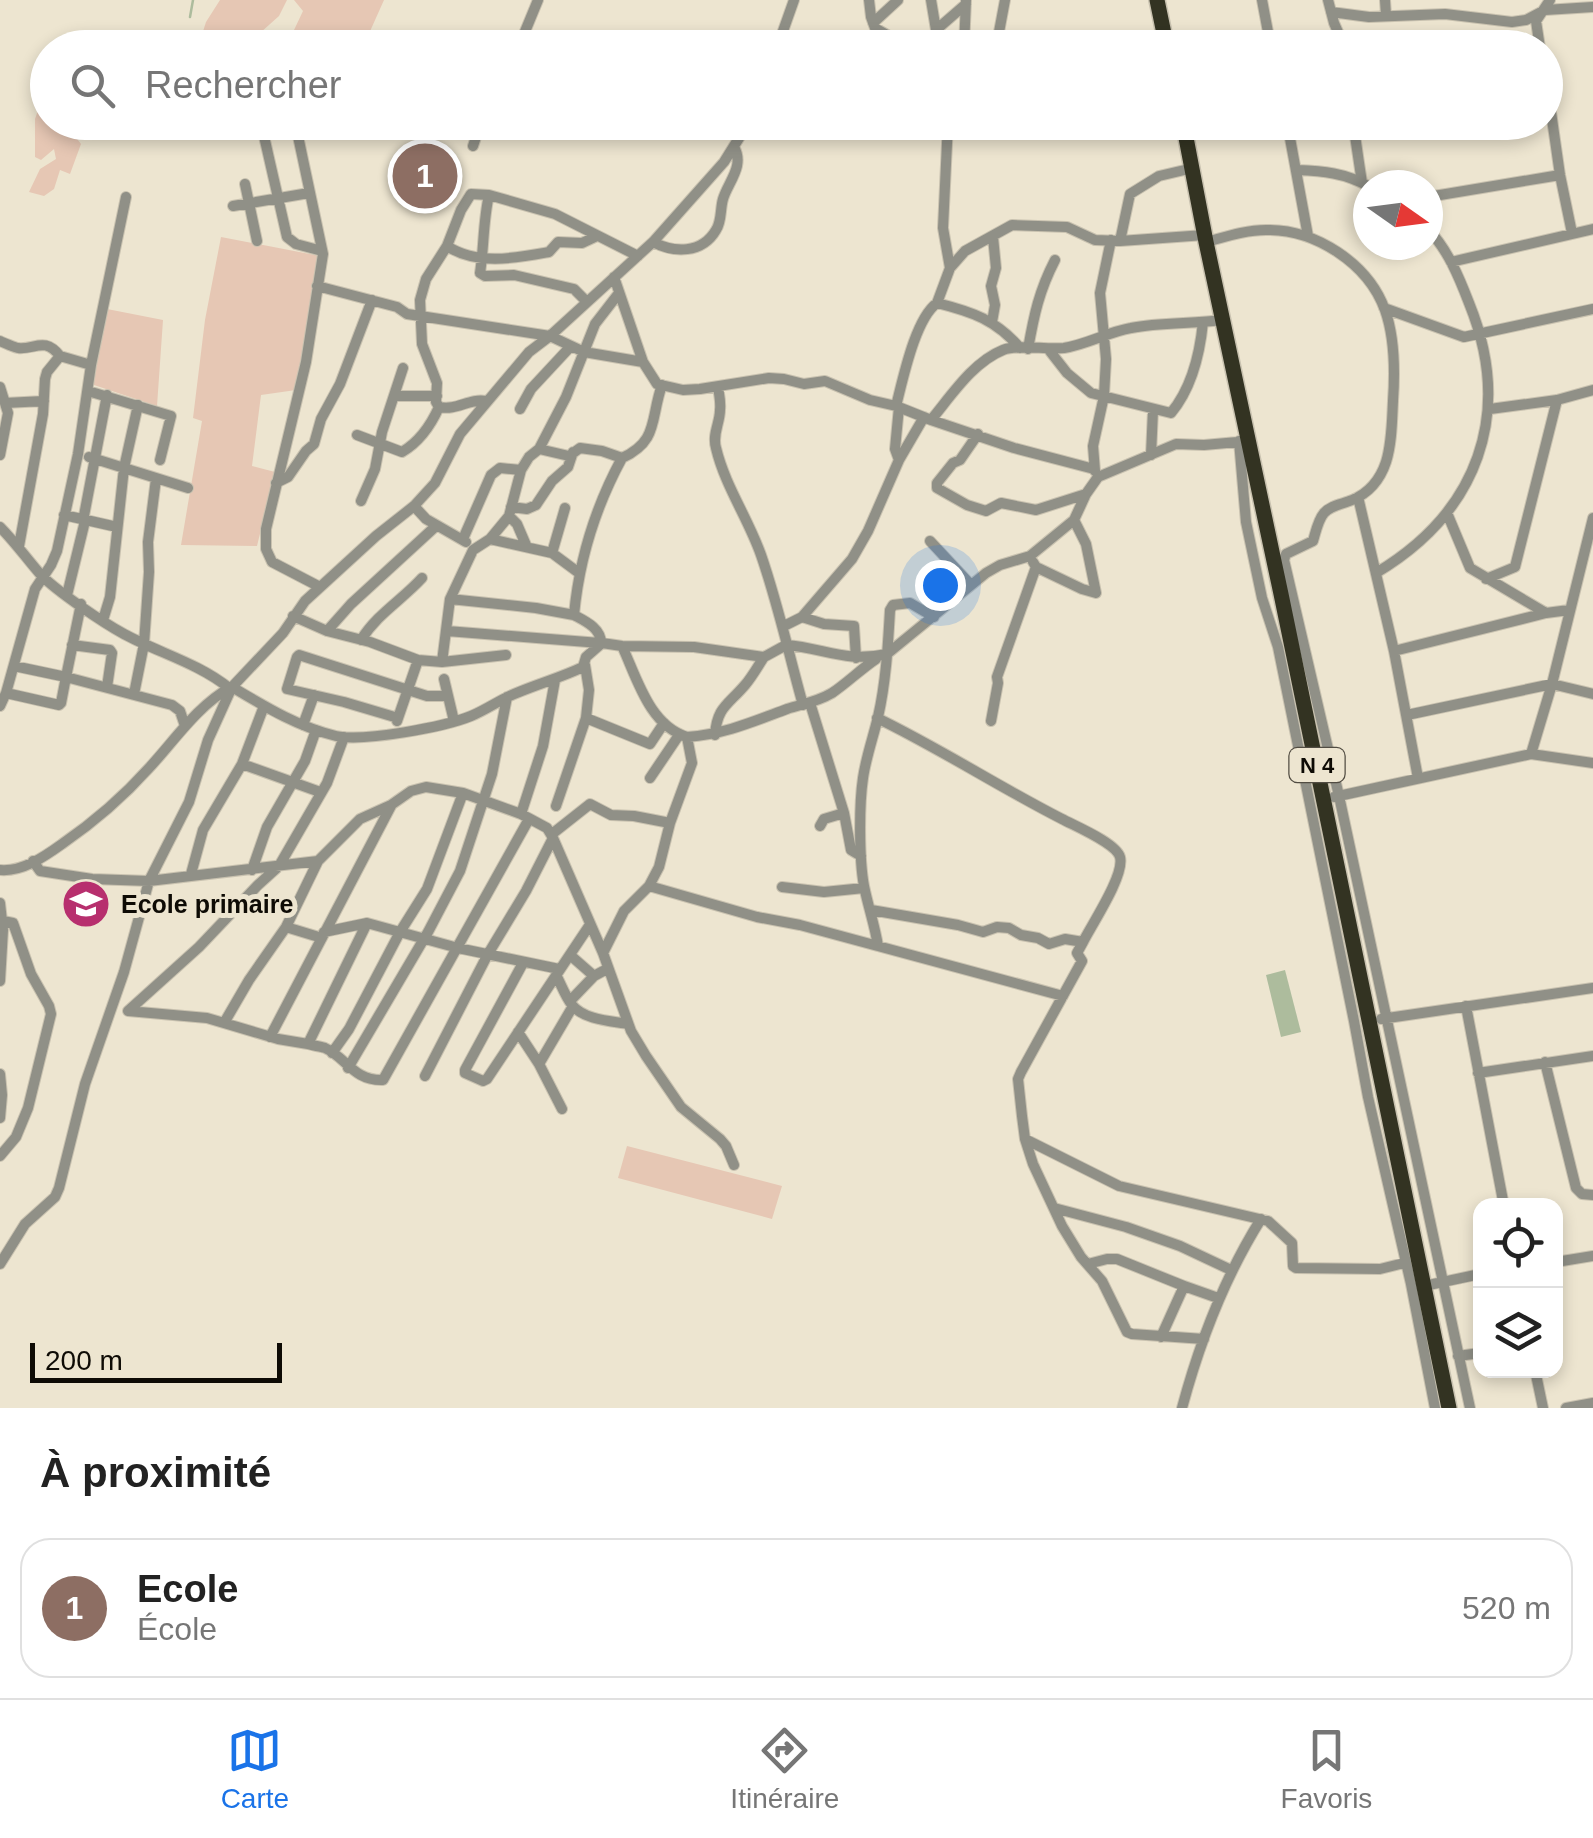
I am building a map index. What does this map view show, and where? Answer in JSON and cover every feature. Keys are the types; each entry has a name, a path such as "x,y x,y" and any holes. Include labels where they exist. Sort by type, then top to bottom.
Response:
{"highway":[{"path":"1158,0 1164,30"},
{"name":"N 4","path":"1187,140 1224,320 1244,441 1331,797 1378,1020 1449,1408"}],"street":[{"path":"526,30 538,0"},
{"path":"783,30 794,0"},
{"path":"870,0 872,23 878,30"},
{"path":"872,23 898,0"},
{"path":"930,0 936,30"},
{"path":"999,30 1004,0"},
{"path":"1262,0 1268,30"},
{"path":"1384,0 1386,16"},
{"path":"936,30 966,2"},
{"path":"965,30 966,2"},
{"path":"1537,30 1536,24 1548,5"},
{"path":"1329,6 1369,17 1445,14 1512,22 1526,20 1548,5 1593,7"},
{"path":"1329,6 1338,30"},
{"path":"265,140 288,239 322,251"},
{"path":"299,140 322,251 306,362 265,540 272,562 320,587"},
{"path":"472,146 474,140"},
{"path":"0,870 14,871 46,856 100,816 147,771 204,706 231,687 320,587 414,506 435,483 460,434 528,352 653,242 738,140"},
{"path":"947,140 943,234 950,268"},
{"path":"1292,140 1308,236"},
{"path":"1356,140 1362,170"},
{"path":"1555,140 1572,233"},
{"path":"653,242 671,250 689,250 713,234 733,181 738,160 734,147"},
{"path":"991,721 997,677 1033,561 1074,520 1096,473 1093,446 1104,396 1106,359 1100,295 1130,194 1158,176 1192,168"},
{"path":"1298,170 1321,170 1353,178"},
{"path":"1443,194 1560,175"},
{"path":"245,184 258,240"},
{"path":"233,206 309,193"},
{"path":"357,435 398,452 406,451 430,424 438,402 436,377 422,344 419,304 422,288 447,246 469,196 489,195 555,214 638,256"},
{"path":"489,195 482,275 514,275 574,288 587,302"},
{"path":"0,706 35,589 57,551 78,454 90,364 126,197"},
{"path":"938,303 950,268 965,251 1012,225 1067,227 1092,239 1116,240 1205,238 1269,230 1308,236 1334,250 1357,269 1384,308 1395,381 1386,460 1373,486 1328,509 1321,516 1313,540 1286,554 1284,560 1331,797 1532,754 1593,762"},
{"path":"1452,262 1593,229"},
{"path":"447,246 484,259 546,253 558,242 579,244 597,236"},
{"path":"992,322 994,237"},
{"path":"1376,573 1419,545 1447,513 1475,464 1490,409 1482,334 1443,250"},
{"path":"1024,349 1055,260"},
{"path":"614,276 643,362 651,377 662,385 683,390 769,378 804,384 824,381 870,400 1096,473 1181,442 1244,441 1246,522 1262,598 1278,647 1435,1408"},
{"path":"318,286 397,307 407,314 550,336 584,352 643,362"},
{"path":"442,662 450,599 473,550 490,539 510,512 522,470 529,456 538,450 560,408 600,315 619,293"},
{"path":"276,483 288,478 314,444 322,416 340,384 372,300"},
{"path":"899,460 897,406 911,350 933,305 970,312 992,322 1024,349"},
{"path":"1384,308 1457,336 1593,309"},
{"path":"784,626 802,617 861,545 899,460 928,419 984,362 1004,350 1082,345 1148,324 1224,320"},
{"path":"1049,350 1083,388 1171,412 1188,381 1203,322"},
{"path":"0,341 17,348 54,348 60,356 90,364"},
{"path":"520,410 531,389 571,346"},
{"path":"19,546 47,372 60,356"},
{"path":"360,501 374,469 403,368"},
{"path":"574,615 578,573 606,493 622,458 648,440 662,385"},
{"path":"718,386 721,404 716,448 728,487 760,552 784,626 786,645 844,814 851,850 860,856"},
{"path":"0,387 8,413 0,455"},
{"path":"1490,409 1556,400 1593,390"},
{"path":"88,391 171,416 160,460"},
{"path":"68,595 106,395"},
{"path":"395,396 438,402 452,409 476,400 486,401"},
{"path":"1486,579 1515,567 1556,400"},
{"path":"5,403 44,402"},
{"path":"103,620 110,597 124,468 138,405"},
{"path":"1151,455 1153,410"},
{"path":"978,434 960,460 937,482 937,488 986,512 1001,503 1036,510 1086,494"},
{"path":"538,450 568,456 577,448 586,448 622,458"},
{"path":"510,512 536,505 552,481 568,467 573,452"},
{"path":"78,454 188,488"},
{"path":"463,540 491,475 500,468 522,470"},
{"path":"134,694 144,644 148,542 156,479"},
{"path":"1358,497 1394,651 1418,778"},
{"path":"414,506 473,550"},
{"path":"552,553 565,508"},
{"path":"510,512 526,546"},
{"path":"1447,513 1470,568 1546,613"},
{"path":"64,515 116,527"},
{"path":"1532,754 1593,518"},
{"path":"622,646 647,702 664,723 683,736 715,735 807,704 836,690 1000,565 1033,561 1082,589 1096,592 1086,544 1074,520"},
{"path":"328,631 351,604 436,526"},
{"path":"0,527 42,576 103,620 264,706 316,730 344,737 454,722 586,665"},
{"path":"490,539 552,553 578,573"},
{"path":"930,541 972,585"},
{"path":"361,640 383,612 422,578"},
{"path":"450,599 574,615 601,636 600,643 586,657 586,718 556,806"},
{"path":"878,946 860,856 862,779 878,718 890,610 893,605 910,603 934,617"},
{"path":"6,693 62,703 80,604"},
{"path":"1394,651 1570,610"},
{"path":"293,616 418,660 442,662 506,655"},
{"path":"802,617 824,624 854,626 856,658"},
{"path":"447,631 694,648 764,657"},
{"path":"72,645 110,650 106,687"},
{"path":"715,735 718,714 764,657 786,645 856,658 884,654"},
{"path":"398,718 286,688 298,656 434,698 448,696"},
{"path":"396,732 418,660"},
{"path":"14,666 176,707 186,726"},
{"path":"444,678 454,722"},
{"path":"110,1015 128,1011 207,1018 270,1037 323,1047 348,1068 383,1080 458,948 526,816 549,723 555,680"},
{"path":"1407,715 1552,684 1593,694"},
{"path":"0,1264 25,1224 59,1188 85,1084 110,1015 149,881 190,802 208,740 231,687"},
{"path":"304,724 314,695"},
{"path":"348,1068 460,870 484,801 506,697"},
{"path":"191,874 203,830 242,764 264,706"},
{"path":"586,718 650,744 664,723"},
{"path":"878,718 1116,851 1120,862 1117,875 1077,954 1082,961 1018,1079 1025,1140 1072,1244 1102,1281 1127,1332 1204,1339"},
{"path":"252,870 271,819 305,761 316,730"},
{"path":"650,778 683,736"},
{"path":"603,954 624,911 649,886 659,867 692,763 683,736"},
{"path":"128,1011 280,866 326,783 344,737"},
{"path":"242,764 320,792"},
{"path":"224,1023 286,927 318,861 360,820 410,791 426,788 463,793 547,828 603,954 628,1024 681,1107 726,1146 734,1165"},
{"path":"332,1053 427,888 463,793"},
{"path":"425,1076 552,836 590,804 609,814 670,823"},
{"path":"270,1037 391,805"},
{"path":"820,826 824,819 844,814"},
{"path":"33,861 40,871 92,879 149,881 318,861"},
{"path":"649,886 1063,996"},
{"path":"782,887 824,892 864,888"},
{"path":"0,903 0,981"},
{"path":"871,910 983,932 1003,927 1049,944 1064,939 1083,942"},
{"path":"0,1156 16,1136 28,1108 51,1014 12,922 3,921"},
{"path":"308,1044 367,923"},
{"path":"286,927 323,935 367,923 558,972"},
{"path":"523,963 465,1073 486,1080 589,926"},
{"path":"570,955 594,976"},
{"path":"539,1064 571,1003 594,976 607,969"},
{"path":"558,972 571,1003 583,1014 628,1024"},
{"path":"1470,1408 1444,1281 1378,1020 1593,988"},
{"path":"1466,1006 1502,1198"},
{"path":"518,1032 562,1109"},
{"path":"1478,1073 1593,1056"},
{"path":"1546,1062 1576,1188 1582,1194 1593,1194"},
{"path":"0,1074 0,1118"},
{"path":"1025,1140 1119,1186 1272,1223 1292,1243 1296,1268 1380,1268 1404,1262"},
{"path":"1054,1208 1126,1227 1231,1270"},
{"path":"1182,1408 1218,1298 1262,1219"},
{"path":"1563,1261 1593,1256"},
{"path":"1088,1264 1117,1259 1218,1298"},
{"path":"1424,1286 1473,1275"},
{"path":"1161,1337 1184,1286"},
{"path":"1458,1356 1473,1354"},
{"path":"1538,1378 1544,1408"},
{"path":"1566,1408 1593,1403"}],"shaded area":[{"path":"220,0 287,0 279,16 263,30 203,30"},
{"path":"294,0 384,0 371,30 294,30 303,11"},
{"path":"35,140 78,140 81,144 70,174 60,170 54,189 44,196 29,192 40,169 56,159 54,149 41,160 35,157"},
{"path":"221,237 320,256 296,390 261,395 252,466 275,472 257,546 181,545 202,421 193,418 205,320"},
{"path":"107,309 163,320 157,406 91,384"},
{"path":"1285,970 1301,1032 1281,1037 1266,975"},
{"path":"627,1146 782,1186 772,1219 618,1178"}],"waterway":[{"path":"190,17 193,0"}],"place":[{"name":"Ecole","path":"425,176"},
{"name":"Ecole primaire","path":"86,904"}]}
